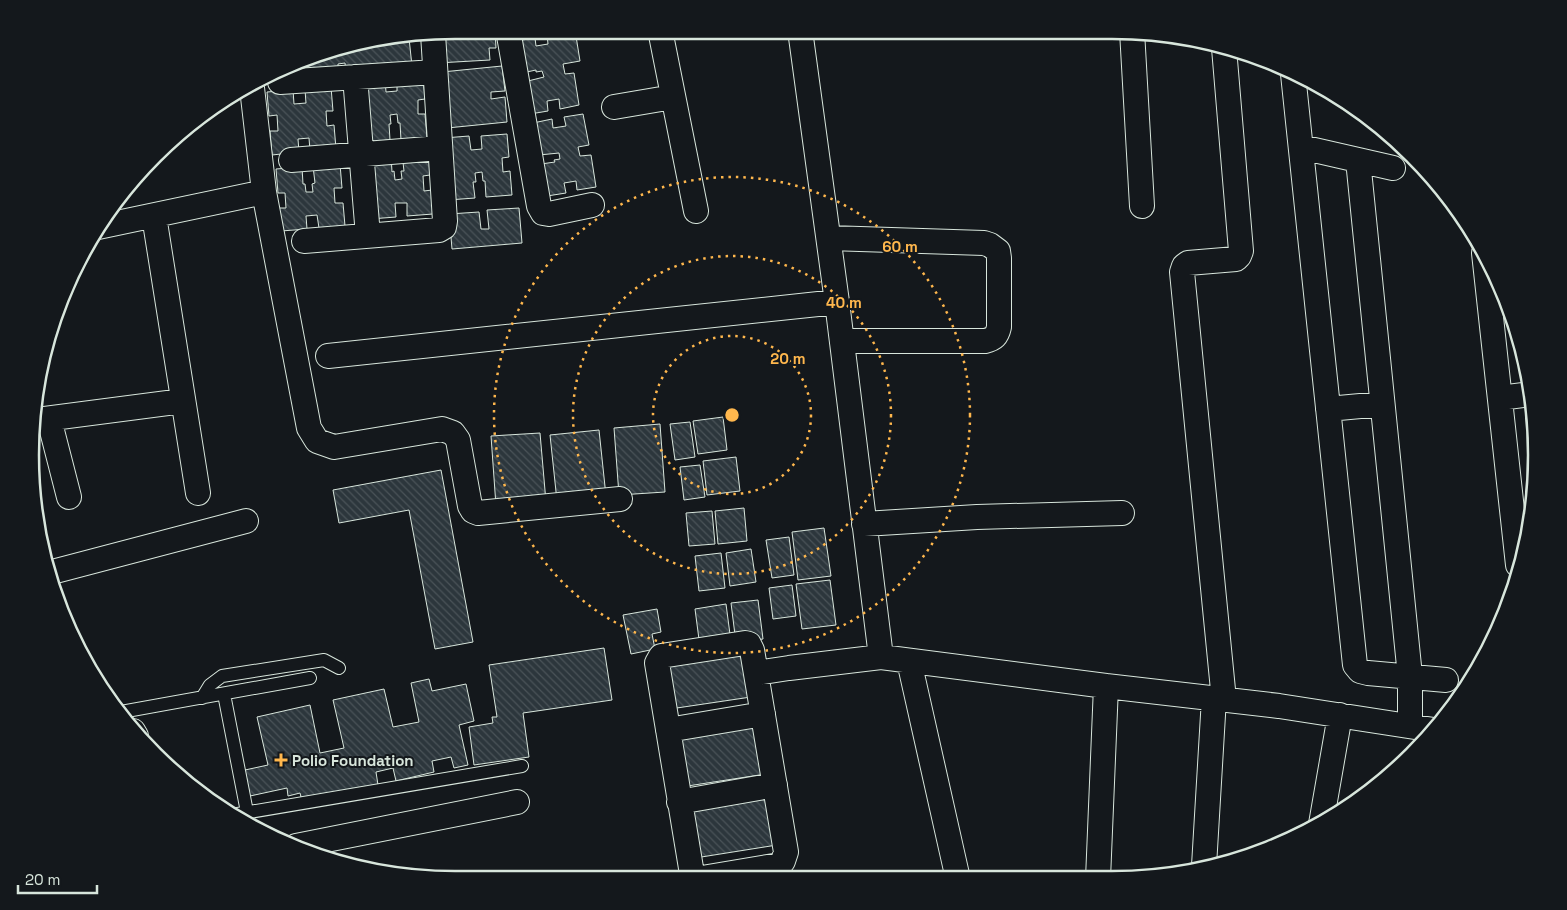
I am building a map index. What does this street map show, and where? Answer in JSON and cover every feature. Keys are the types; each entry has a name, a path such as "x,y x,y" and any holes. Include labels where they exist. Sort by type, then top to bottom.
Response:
{"street":[{"path":"510,39 539,206 543,213 549,214 592,205"},
{"path":"662,39 696,211"},
{"path":"801,39 829,238 881,657"},
{"path":"304,241 439,230 444,227 433,40"},
{"path":"1133,40 1142,206"},
{"path":"1204,860 1219,699 1182,272 1184,266 1188,263 1236,259 1240,256 1241,251 1225,54"},
{"path":"280,82 435,72"},
{"path":"355,77 368,236"},
{"path":"1294,81 1356,665 1360,671 1368,673 1446,680"},
{"path":"252,92 264,192 309,428 317,441 334,447 442,429 453,433 458,440 470,506 473,511 478,513 620,499"},
{"path":"614,108 673,97"},
{"path":"1300,146 1393,168"},
{"path":"291,160 440,148"},
{"path":"1358,160 1410,676 1410,726"},
{"path":"108,225 264,192"},
{"path":"154,216 198,493"},
{"path":"829,238 984,243 998,251 999,258 999,327 997,334 992,339 842,341"},
{"path":"1486,274 1517,552"},
{"path":"328,356 837,302"},
{"path":"1500,398 1524,395"},
{"path":"69,497 43,419 184,401"},
{"path":"1328,409 1382,404"},
{"path":"864,524 977,517 1122,512"},
{"path":"55,571 246,521"},
{"path":"691,871 656,663 660,656 749,644 752,650 786,852 780,865 744,871"},
{"path":"756,673 881,657 1219,699 1425,729"},
{"path":"909,661 956,871"},
{"path":"1098,871 1106,686"},
{"path":"668,730 763,714"},
{"path":"1323,813 1340,716"},
{"path":"679,802 775,785"},
{"path":"307,844 517,802"}],"lane":[{"path":"202,698 210,685 222,676 324,660 339,668"},
{"path":"127,711 310,678"},
{"path":"224,694 247,812"},
{"path":"243,813 522,766"}],"building":[{"path":"496,39 496,48 489,48 490,60 437,63 435,40"},
{"path":"535,39 536,46 548,44 548,39 576,39 580,61 563,64 565,74 574,73 579,105 560,109 559,99 547,101 548,111 530,114 524,82 544,77 542,71 536,72 536,70 522,73 516,41"},
{"path":"409,41 412,66 346,73 345,63 338,64 338,72 281,77 296,70 347,53"},
{"path":"502,66 505,91 491,92 491,99 505,97 507,122 447,128 442,72"},
{"path":"423,76 425,99 418,100 418,114 425,114 427,138 401,140 400,123 398,123 397,114 390,115 390,140 364,142 359,81 385,79 386,92 397,91 397,78"},
{"path":"331,87 333,111 326,111 327,126 334,125 336,149 310,151 309,138 298,139 299,152 272,155 270,131 278,131 277,115 269,116 267,92 293,90 294,104 306,103 305,90"},
{"path":"583,114 589,145 578,147 580,156 591,155 596,187 577,190 576,181 564,183 566,193 547,196 541,164 555,162 554,160 560,159 559,153 539,155 533,123 552,119 553,128 566,126 564,117"},
{"path":"507,134 509,157 502,158 503,172 510,171 512,195 486,197 485,181 483,181 482,172 475,173 476,182 473,182 475,198 448,200 444,138 469,136 471,150 482,149 481,136"},
{"path":"429,152 430,175 423,176 424,191 432,190 433,214 407,216 407,203 395,203 396,217 370,219 365,157 391,155 392,172 394,171 395,180 402,179 401,171 404,171 402,154"},
{"path":"340,164 342,188 334,188 335,203 343,203 345,226 319,228 317,215 306,216 307,229 281,231 279,208 286,208 285,193 278,193 276,169 302,167 303,184 305,184 306,192 313,192 312,184 315,183 313,166"},
{"path":"519,208 522,243 452,249 449,214 479,212 481,229 489,229 487,210"},
{"path":"723,417 727,450 698,454 693,421"},
{"path":"690,422 695,457 675,460 670,424"},
{"path":"660,424 665,492 619,495 614,428"},
{"path":"599,430 606,496 557,501 550,435"},
{"path":"540,433 546,502 496,506 491,436"},
{"path":"736,457 740,491 707,495 703,461"},
{"path":"700,465 705,497 684,500 680,467"},
{"path":"441,470 473,642 435,649 409,510 339,523 333,490"},
{"path":"744,508 747,541 718,544 715,511"},
{"path":"712,511 715,544 689,546 686,513"},
{"path":"824,528 831,576 798,580 792,532"},
{"path":"789,537 794,575 772,578 766,540"},
{"path":"751,549 756,582 730,586 726,553"},
{"path":"721,553 725,588 699,591 695,556"},
{"path":"830,580 836,625 802,629 796,584"},
{"path":"792,585 796,616 773,619 769,588"},
{"path":"758,600 763,639 736,643 731,603"},
{"path":"726,604 731,642 700,647 695,609"},
{"path":"657,609 661,632 652,634 655,649 631,654 623,615"},
{"path":"744,646 751,697 670,709 662,659"},
{"path":"604,648 612,700 523,713 529,757 474,765 469,727 493,723 492,717 497,717 489,665"},
{"path":"429,679 432,691 466,684 474,721 459,725 468,765 454,768 451,757 432,761 434,772 396,781 393,768 376,772 378,785 302,801 300,793 288,796 287,788 250,796 245,770 268,765 257,717 310,705 320,753 344,748 333,700 384,689 393,727 419,722 411,683"},
{"path":"758,720 766,774 681,787 673,733"},
{"path":"769,792 777,845 695,858 687,805"}],"place":[{"name":"Polio Foundation","path":"281,760"}]}
